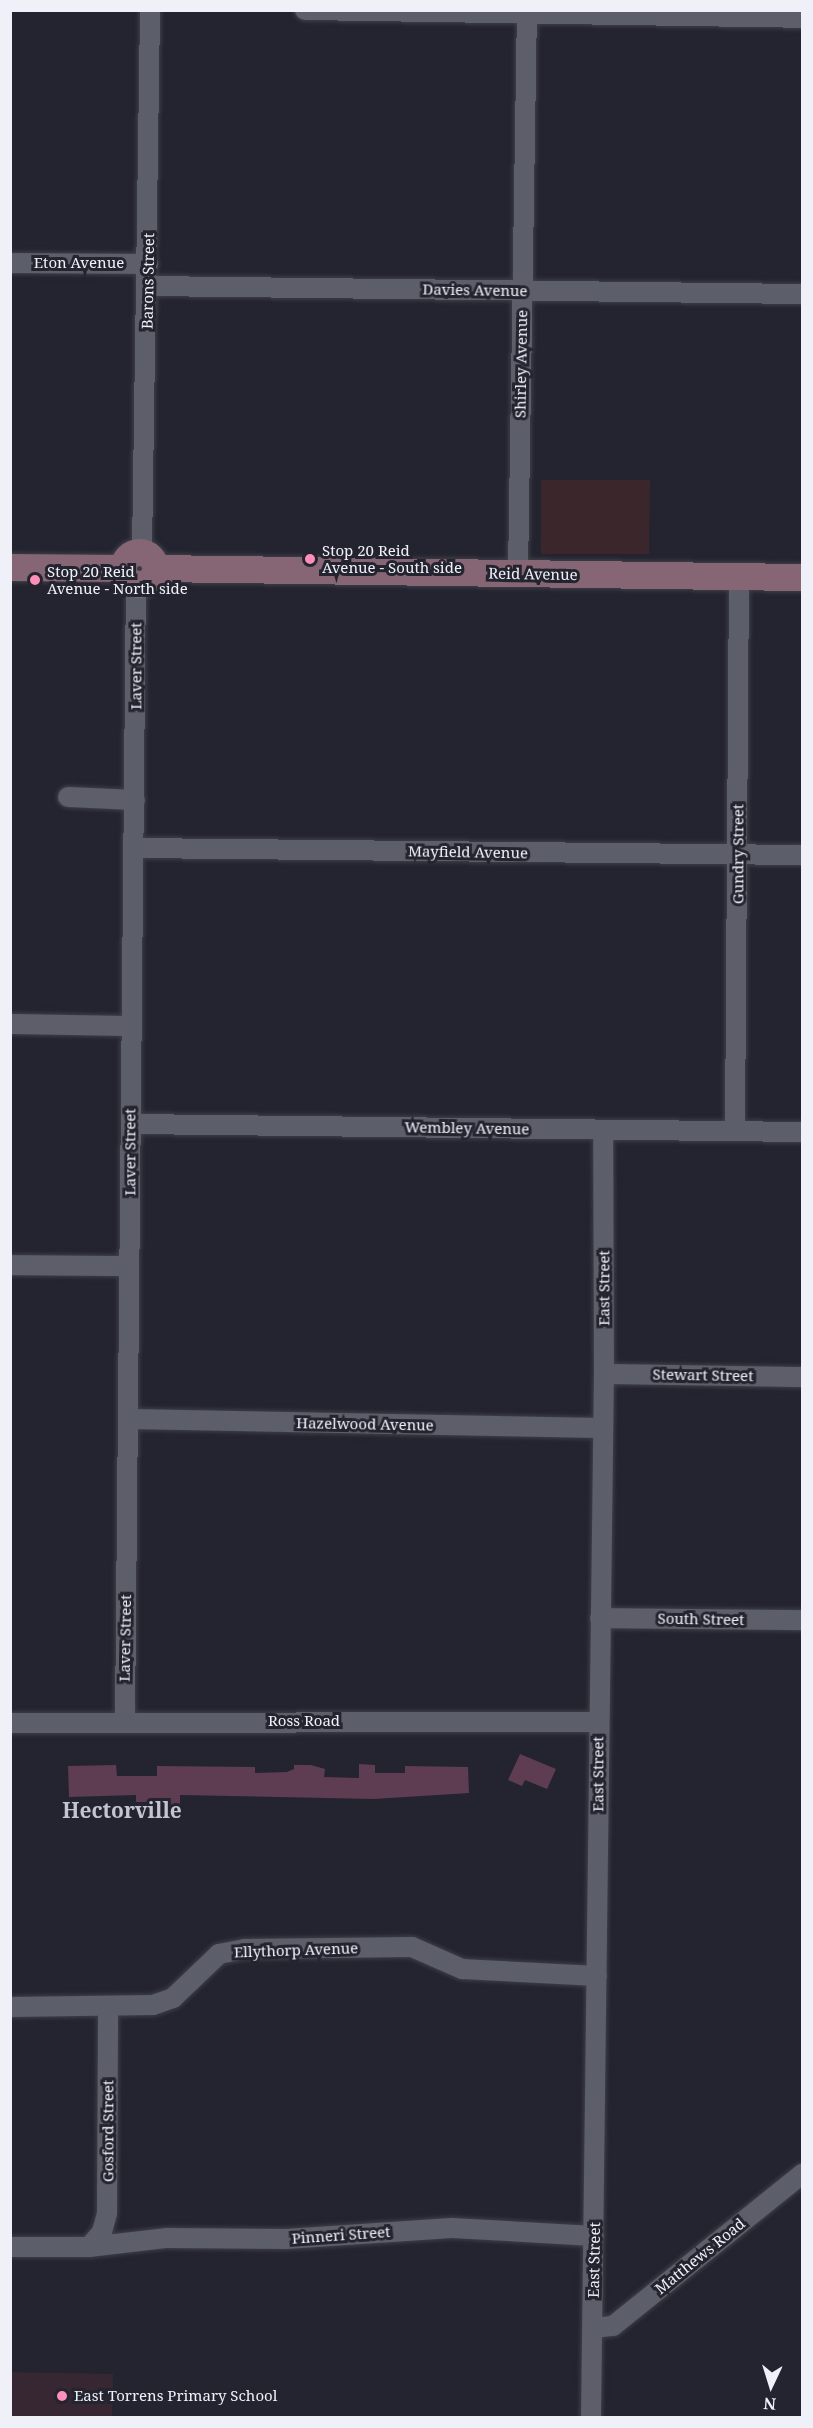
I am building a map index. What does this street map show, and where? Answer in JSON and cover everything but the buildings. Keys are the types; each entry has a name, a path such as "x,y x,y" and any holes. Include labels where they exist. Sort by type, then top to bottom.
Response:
{"street":[{"name":"Barons Street","path":"139,568 148,286 150,10"},
{"path":"305,10 793,15"},
{"name":"Shirley Avenue","path":"518,574 527,12"},
{"name":"Eton Avenue","path":"10,263 148,264"},
{"name":"Davies Avenue","path":"148,286 802,294"},
{"name":"Reid Avenue","path":"10,567 802,577"},
{"name":"Laver Street","path":"124,1720 130,1026 139,568"},
{"name":"Gundry Street","path":"735,1131 739,855 739,576"},
{"path":"68,797 135,800"},
{"name":"Mayfield Avenue","path":"134,848 802,855"},
{"path":"10,1024 130,1026"},
{"name":"Wembley Avenue","path":"130,1124 802,1132"},
{"name":"East Street","path":"591,2418 604,1374 603,1130"},
{"path":"10,1265 129,1266"},
{"name":"Stewart Street","path":"604,1374 802,1377"},
{"name":"Hazelwood Avenue","path":"128,1419 603,1428"},
{"name":"South Street","path":"600,1618 802,1620"},
{"name":"Ross Road","path":"10,1723 124,1720 598,1722"},
{"name":"Ellythorp Avenue","path":"10,2007 108,2009 153,2005 173,1998 219,1954 245,1950 412,1947 462,1969 597,1976"},
{"name":"Gosford Street","path":"89,2247 102,2232 108,2213 108,2009"},
{"name":"Matthews Road","path":"593,2328 613,2326 802,2174"},
{"name":"Pinneri Street","path":"10,2247 89,2247 167,2238 286,2239 452,2228 594,2236"}],"shaded area":[{"path":"541,480 650,480 649,554 541,554"},
{"name":"East Torrens Primary School","path":"11,2372 113,2374 112,2417 11,2417"}],"place":[{"name":"Stop 20 Reid Avenue - South side","path":"310,559"},
{"name":"Stop 20 Reid Avenue - North side","path":"35,580"},
{"name":"East Torrens Primary School","path":"62,2396"}],"district":[{"name":"Hectorville","path":"122,1810"}]}
